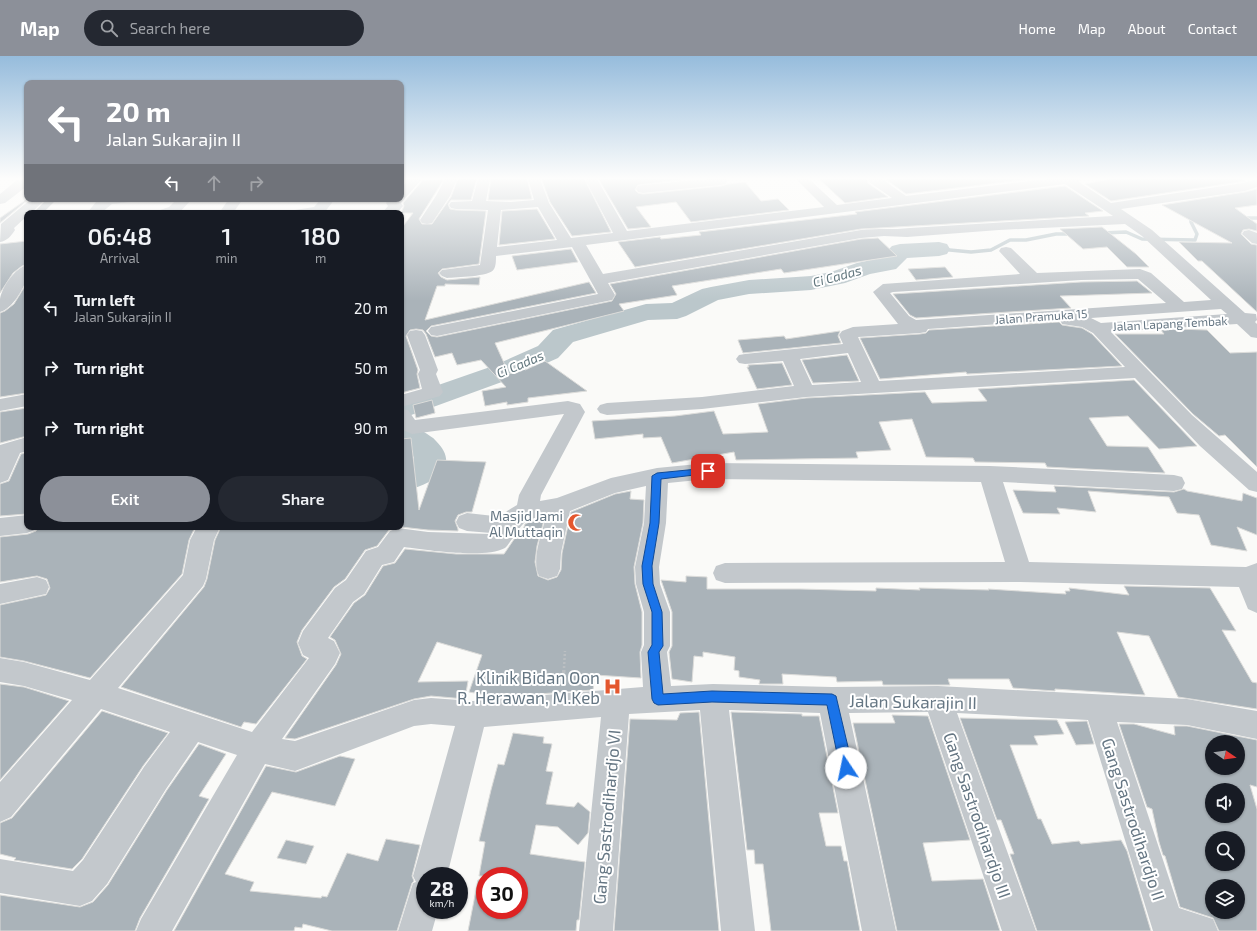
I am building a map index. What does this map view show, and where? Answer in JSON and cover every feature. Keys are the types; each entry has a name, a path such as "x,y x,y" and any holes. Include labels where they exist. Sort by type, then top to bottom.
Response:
{"street":[{"path":"0,238 8,230 6,227 14,220"},
{"path":"447,273 487,268 493,220"},
{"path":"404,401 433,392 427,374 429,370 419,335 603,298 607,295 571,242 553,220"},
{"path":"613,220 622,236"},
{"path":"488,253 749,220"},
{"path":"598,280 861,234 884,232 907,233 999,226 1128,220 1160,244 1225,304 1249,318 1257,333"},
{"path":"1006,251 1033,278 1081,275 1140,274 1145,276 1179,306"},
{"path":"0,307 6,303 21,285 22,274 24,272"},
{"name":"Jalan Pramuka 15","path":"1033,278 889,288 881,292 903,320 913,325 1225,304"},
{"name":"Jalan Lapang Tembak","path":"1099,329 1106,327 1249,318"},
{"path":"873,388 848,335 853,332 1067,320 1086,322 1099,329 1207,441 1257,484"},
{"path":"745,359 843,349"},
{"path":"789,355 806,391"},
{"path":"607,409 702,403 806,391 1142,372"},
{"path":"0,405 24,401"},
{"path":"404,420 412,427 522,412 568,407 573,408 575,412 530,495 528,505 530,508"},
{"path":"0,475 13,449"},
{"path":"153,931 258,748 326,656 327,653 325,649 312,646 312,639 344,594 355,587 374,558 386,555 398,537 428,541 488,544 498,541 515,517 530,508 534,510 560,506 611,486 657,476 708,471 990,474 1174,483"},
{"path":"990,474 1020,572"},
{"path":"657,476 655,523 647,566 648,584 657,612 657,646 654,652 658,699"},
{"path":"548,569 549,553 560,506"},
{"path":"467,522 508,526"},
{"path":"0,527 24,524"},
{"path":"0,806 194,579 202,540 207,530"},
{"path":"725,573 1020,572 1253,575 1257,602"},
{"path":"0,594 37,587"},
{"name":"Jalan Sukarajin II","path":"0,670 24,674 95,694 258,748 295,756 414,713 431,711 473,714 658,699 712,697 832,700 938,699 1187,712 1257,725"},
{"path":"712,697 738,931"},
{"name":"Gang Sastrodihardjo III","path":"938,699 1019,931"},
{"path":"832,700 879,931"},
{"name":"Gang Sastrodihardjo VI","path":"596,931 616,703"},
{"name":"Gang Sastrodihardjo II","path":"1098,708 1168,926"},
{"path":"432,867 473,714"},
{"path":"0,876 80,889 95,872 155,778 192,727"},
{"path":"416,931 419,919"},
{"path":"1168,926 1201,931"}],"path":[{"path":"561,708 565,651"}],"building":[{"path":"408,220 420,220 422,224 432,224 435,220 485,220 479,264 442,269 438,273 441,277 447,280 480,277 479,285 445,284 445,286 437,286 425,320 589,282 596,293 431,326 426,331 431,336 437,337 612,301 616,294 610,284 861,239 878,238 897,256 784,273 781,269 672,286 677,295 619,304 624,311 495,343 509,374 523,368 525,370 545,361 587,391 528,398 528,402 507,405 507,402 485,406 482,391 506,387 481,360 457,365 452,353 435,357 423,330 410,330 406,336 418,370 417,374 420,388 404,392 404,225"},
{"path":"501,220 544,220 555,239 499,245"},
{"path":"562,220 605,220 611,232 572,236"},
{"path":"623,220 646,220 651,227 628,229"},
{"path":"689,220 709,220 691,222"},
{"path":"806,220 1022,220 861,229 635,267 618,242 660,237 661,239 701,235 699,232"},
{"path":"1189,220 1251,220 1257,224 1257,231 1249,229 1243,230 1241,234 1251,244 1257,245 1257,312 1202,261 1198,261 1179,242 1232,243"},
{"path":"1102,227 1136,254 1149,267 1127,267 1107,247 1083,249 1060,229"},
{"path":"24,241 24,265 13,273 0,293 0,244"},
{"path":"571,249 578,262 517,270 512,256"},
{"path":"945,267 953,277 916,280 908,269"},
{"path":"1137,281 1152,293 1060,296 1071,308 916,318 910,315 893,294 1081,282"},
{"path":"24,288 24,393 0,397 0,313 14,304"},
{"path":"1059,322 1062,325 1082,328 1092,334 1122,366 967,374 966,372 880,379 860,338 920,334 926,333 929,330"},
{"path":"1161,330 1207,330 1230,353 1257,352 1257,467 1225,435 1219,436 1193,414 1115,334 1164,334"},
{"path":"840,331 838,336 841,343 743,353 738,340 784,336 786,339"},
{"path":"847,355 859,381 813,383 802,360"},
{"path":"782,363 792,385 757,389 747,367 749,367 748,365"},
{"path":"1134,380 1197,446 1159,449 1128,416 1089,418 1107,446 1148,447 1165,473 1047,467 1045,463 975,462 973,458 926,457 912,419 879,422 891,450 856,452 858,458 736,460 734,452 672,463 661,437 643,438 643,434 595,439 592,421 675,416 714,411 723,434 768,432 758,404 806,398 925,392 932,403 987,401 978,389"},
{"path":"432,400 435,413 416,418 413,405"},
{"path":"24,408 24,437 0,443 0,412"},
{"path":"411,438 419,510 437,460 486,462 472,512 466,512 458,515 455,521 458,531 404,527 404,439"},
{"path":"21,454 24,454 24,514 0,516 0,484 9,481"},
{"path":"1054,486 1174,492 1184,489 1187,491 1242,501 1243,493 1257,498 1257,535 1237,527 1247,551 1211,545 1199,515 1177,513 1169,497 1088,491 1096,512 1057,508 1060,514 1023,513 1013,490 1056,492"},
{"path":"631,491 630,499 644,500 643,523 634,567 635,584 642,612 642,645 640,652 641,678 595,675 593,690 498,697 469,692 482,655 437,642 418,682 468,681 465,699 431,696 414,699 295,739 285,738 336,665 341,654 335,640 330,637 354,603 365,595 383,566 395,563 405,549 456,554 504,554 521,529 523,530 525,524 534,520 544,520 537,546 535,562 538,576 548,580 557,577 561,570 562,553 571,512 615,494"},
{"path":"194,530 189,540 182,574 90,678 24,661 0,657 0,605 46,595 50,588 47,579 37,576 0,582 0,537 28,534 36,531"},
{"path":"220,530 389,530 377,546 365,550 345,579 334,587 302,630 297,642 302,656 307,659 256,724 244,722 241,727 121,687 204,587 215,540"},
{"path":"686,576 707,577 707,589 876,591 876,588 920,590 919,588 989,590 988,589 1066,594 1065,591 1070,591 1069,588 1129,595 1124,586 1210,588 1236,631 1222,630 1252,682 1257,683 1257,709 1178,697 1149,636 1117,632 1145,695 1055,689 1055,691 1013,688 1009,679 948,679 950,685 883,685 882,681 837,682 836,677 782,674 783,684 759,684 760,680 739,677 739,671 734,670 735,657 703,652 703,657 694,656 692,682 672,679 669,652 672,646 672,612 661,580 686,582"},
{"path":"0,684 24,687 69,701 0,780"},
{"path":"102,711 168,733 143,766 82,859 72,869 14,860 16,858 0,854 0,823 12,818"},
{"path":"699,712 719,931 614,931 630,719 677,720 680,713"},
{"path":"731,712 802,714 802,716 819,716 838,813 819,813 826,846 841,846 844,861 847,861 860,931 771,931 763,864 755,864 754,850 747,850"},
{"path":"892,715 928,716 970,840 923,843 932,881 983,879 1000,931 897,931 853,723 895,723"},
{"path":"960,718 1057,720 1064,734 1034,736 1038,745 1010,745 1038,819 1041,819 1052,844 1079,841 1081,844 1121,840 1127,851 1151,931 1037,931 1010,854 1014,854 1001,820 997,820"},
{"path":"1087,721 1094,744 1076,745 1065,722"},
{"path":"1119,724 1134,724 1175,735 1174,726 1187,726 1232,735 1205,735 1205,775 1245,775 1245,738 1257,740 1257,787 1250,785 1257,809 1257,931 1219,931 1213,919 1245,919 1245,879 1205,879 1205,915 1180,907 1165,856 1163,855 1159,842 1152,809 1147,807"},
{"path":"513,733 544,737 543,743 552,744 546,771 553,772 546,804 574,807 578,802 590,812 588,833 578,845 558,827 536,825 530,854 585,862 579,920 577,920 576,931 468,931 476,890 476,919 528,919 528,867 481,867 485,842 479,841 498,764 504,765"},
{"path":"199,744 226,754 199,796 209,799 140,918 135,931 0,931 0,895 80,907 93,902 108,885 167,790"},
{"path":"340,756 355,759 335,806 272,792 225,874 254,882 250,891 321,898 322,896 327,897 347,853 378,861 386,839 420,845 412,876 414,881 412,883 397,931 332,931 303,924 302,928 295,927 294,931 174,931 266,766 296,772"},
{"path":"286,840 314,846 306,864 277,858"}],"waterway":[{"name":"Ci Cadas","path":"1102,233 1126,232 1142,239 1195,240 1197,234 1191,220"},
{"name":"Ci Cadas","path":"939,249 971,252 991,250 1010,240 1026,240 1056,234 1072,234"},
{"name":"Ci Cadas","path":"404,408 503,372 548,352 563,336 646,312 677,311 711,294 749,287 811,283 836,278 865,268 888,264 900,251 939,249"},
{"name":"Ci Cadas","path":"404,431 426,449 430,457 428,468 418,475 404,479"}],"place":[{"name":"Masjid Jami Al Muttaqin","path":"576,523"},
{"name":"Klinik Bidan Oon R. Herawan, M.Keb","path":"613,687"}],"route":[{"path":"708,471 657,476 655,523 647,566 648,584 652,601 656,606 657,612 657,648 654,649 654,652 658,699 712,697 832,700 846,768"}]}
